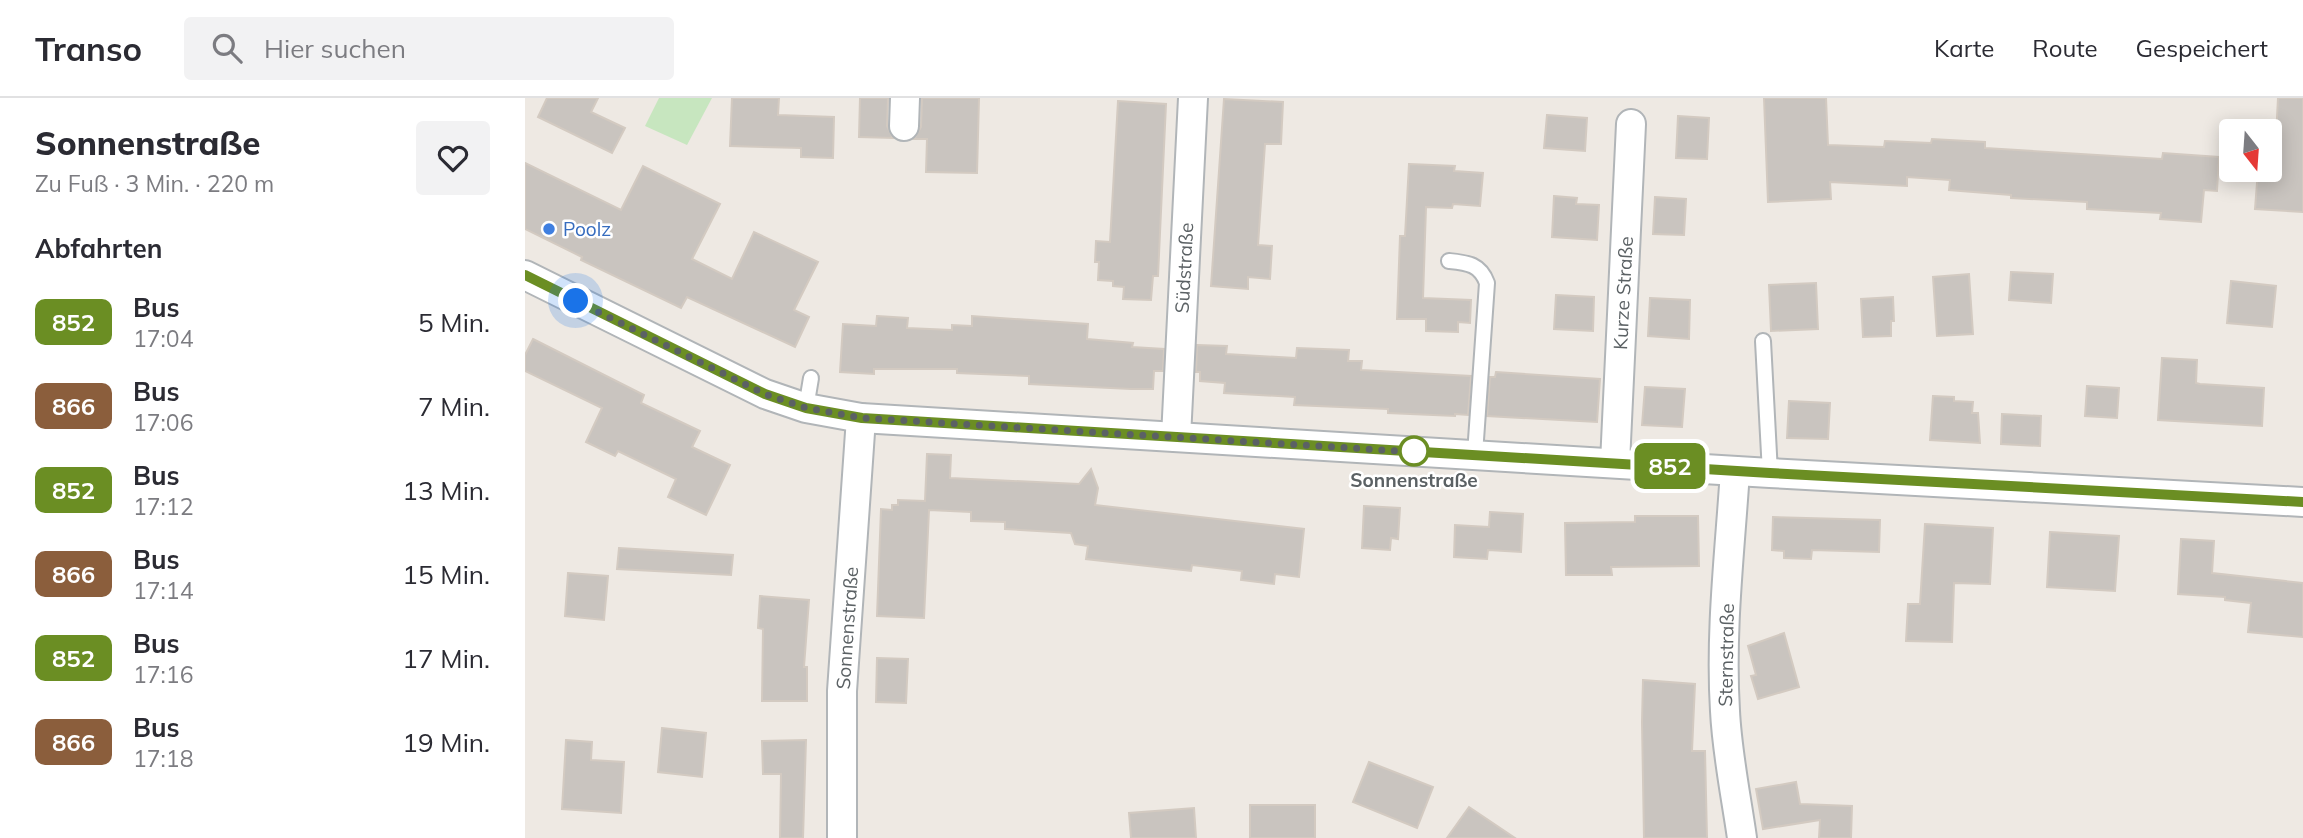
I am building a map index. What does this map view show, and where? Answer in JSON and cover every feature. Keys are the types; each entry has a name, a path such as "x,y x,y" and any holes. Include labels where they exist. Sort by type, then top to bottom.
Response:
{"street":[{"path":"904,126 905,98"},
{"name":"Südstraße","path":"1175,437 1193,98"},
{"name":"Kurze Straße","path":"1615,463 1631,124"},
{"path":"525,275 743,384 806,408 862,418 1735,471 2303,502"},
{"name":"Sonnenstraße","path":"842,838 842,691 862,418"},
{"name":"Sternstraße","path":"1735,471 1724,691 1727,736 1742,838"}],"lane":[{"path":"1449,261 1479,268 1487,283 1475,454"},
{"path":"1763,341 1770,473"},
{"path":"806,408 811,378"}],"green space":[{"path":"659,98 712,98 687,145 645,126"}],"building":[{"path":"547,98 598,98 591,112 625,128 612,153 538,117"},
{"path":"732,98 779,98 778,115 834,117 833,158 801,157 801,148 730,146"},
{"path":"860,98 888,98 887,126 893,138 859,137"},
{"path":"922,98 979,98 977,173 926,172 927,139 914,139 921,127"},
{"path":"1764,98 1826,98 1828,145 1884,147 1885,141 1931,143 1932,139 1985,142 1985,148 2162,159 2163,153 2219,157 2217,191 2204,190 2201,222 2160,219 2161,213 2087,209 2087,202 2011,198 2011,195 1949,190 1950,180 1907,177 1907,186 1830,182 1831,199 1768,202"},
{"path":"2278,98 2303,98 2303,212 2255,209 2257,182 2282,182 2282,119 2277,119"},
{"path":"1224,99 1283,102 1281,144 1265,144 1258,245 1272,246 1270,279 1248,277 1248,289 1211,286"},
{"path":"1118,101 1166,104 1158,276 1153,276 1151,300 1123,299 1124,287 1113,286 1113,281 1098,280 1099,262 1095,262 1096,241 1110,242"},
{"path":"1547,115 1587,118 1585,151 1544,148"},
{"path":"1678,116 1709,118 1707,159 1676,158"},
{"path":"525,163 621,210 643,166 720,204 692,259 732,279 754,232 818,262 794,310 809,317 795,347 687,297 681,308 581,260 582,257 525,229"},
{"path":"1409,164 1455,166 1454,171 1483,173 1480,206 1453,204 1452,208 1426,207 1423,298 1471,300 1470,323 1458,322 1458,332 1426,331 1426,319 1397,319 1400,236 1405,236"},
{"path":"1554,196 1577,198 1576,204 1599,205 1597,240 1552,237"},
{"path":"1655,197 1686,199 1684,235 1653,234"},
{"path":"2011,272 2053,274 2051,303 2009,300"},
{"path":"1969,274 1973,334 1937,336 1933,277"},
{"path":"2231,281 2276,286 2272,327 2227,323"},
{"path":"1816,283 1818,329 1771,331 1769,285"},
{"path":"1556,295 1594,297 1593,331 1554,329"},
{"path":"1893,297 1894,321 1891,321 1891,336 1863,337 1861,299"},
{"path":"1650,298 1690,300 1689,339 1648,336"},
{"path":"877,316 908,318 907,328 952,330 952,325 972,326 972,316 1088,324 1087,339 1133,343 1132,347 1164,349 1163,371 1154,371 1153,389 1029,384 1029,376 957,373 957,369 874,369 874,374 840,372 843,324 876,326"},
{"path":"533,339 644,395 641,403 700,431 692,447 730,465 706,515 668,497 676,479 618,451 615,456 586,442 602,408 525,371 525,355"},
{"path":"1197,345 1227,346 1226,354 1296,358 1297,348 1349,350 1348,361 1362,361 1361,370 1471,376 1468,415 1388,413 1388,409 1294,405 1295,397 1224,393 1225,383 1200,381 1200,372 1196,372"},
{"path":"2162,358 2197,360 2196,383 2264,388 2262,426 2158,420"},
{"path":"1496,372 1600,379 1597,422 1487,416 1490,377 1495,377"},
{"path":"2087,386 2119,388 2117,418 2085,416"},
{"path":"1645,387 1685,389 1682,427 1642,425"},
{"path":"1933,396 1954,397 1954,401 1973,402 1972,413 1978,413 1980,443 1930,440"},
{"path":"1789,401 1830,403 1828,439 1787,438"},
{"path":"2002,414 2041,416 2040,446 2001,444"},
{"path":"927,454 951,455 950,478 1079,484 1091,469 1098,488 1095,505 1304,529 1299,577 1275,574 1274,584 1241,580 1242,571 1192,565 1191,571 1086,559 1088,546 1075,544 1071,533 1005,529 1005,522 971,521 971,512 929,510 924,618 877,616 881,509 892,510 892,505 898,505 898,500 925,501"},
{"path":"1364,506 1400,508 1398,539 1391,538 1390,550 1362,548"},
{"path":"1490,512 1523,514 1521,552 1488,550 1487,559 1454,557 1455,525 1489,527"},
{"path":"1635,516 1698,516 1699,566 1611,567 1612,575 1566,575 1565,523 1635,522"},
{"path":"1773,517 1880,520 1879,552 1812,550 1811,559 1784,558 1784,551 1772,550"},
{"path":"1925,524 1993,528 1990,584 1954,583 1952,642 1906,641 1908,604 1920,604"},
{"path":"2050,532 2119,536 2115,591 2047,587"},
{"path":"2181,539 2214,541 2212,573 2303,583 2303,637 2248,632 2251,603 2225,600 2225,597 2178,594"},
{"path":"619,548 733,555 731,575 617,569"},
{"path":"568,573 608,576 604,620 565,616"},
{"path":"760,596 809,600 804,667 807,667 807,701 762,701 763,629 758,628"},
{"path":"1784,633 1799,687 1758,699 1751,676 1756,675 1748,646"},
{"path":"877,658 908,659 906,703 876,702"},
{"path":"1643,680 1695,684 1692,751 1705,751 1707,838 1644,838"},
{"path":"662,728 706,733 702,777 658,772"},
{"path":"566,740 592,742 591,760 624,762 621,813 562,809"},
{"path":"806,740 803,838 780,838 781,774 763,774 762,741"},
{"path":"1369,762 1433,787 1417,828 1353,802"},
{"path":"1796,782 1800,804 1852,806 1851,838 1819,838 1820,820 1763,829 1756,789"},
{"path":"1250,805 1315,805 1315,838 1250,838"},
{"path":"1469,807 1515,838 1447,838"},
{"path":"1194,808 1196,838 1131,838 1129,813"}],"bus line":[{"name":"852","path":"525,275 765,394 806,408 862,418 2303,502"}],"place":[{"name":"Poolz","path":"549,229"},
{"name":"Sonnenstraße","path":"1414,451"}],"route":[{"path":"576,301 743,384 806,408 862,418 1416,452 1414,451"}]}
